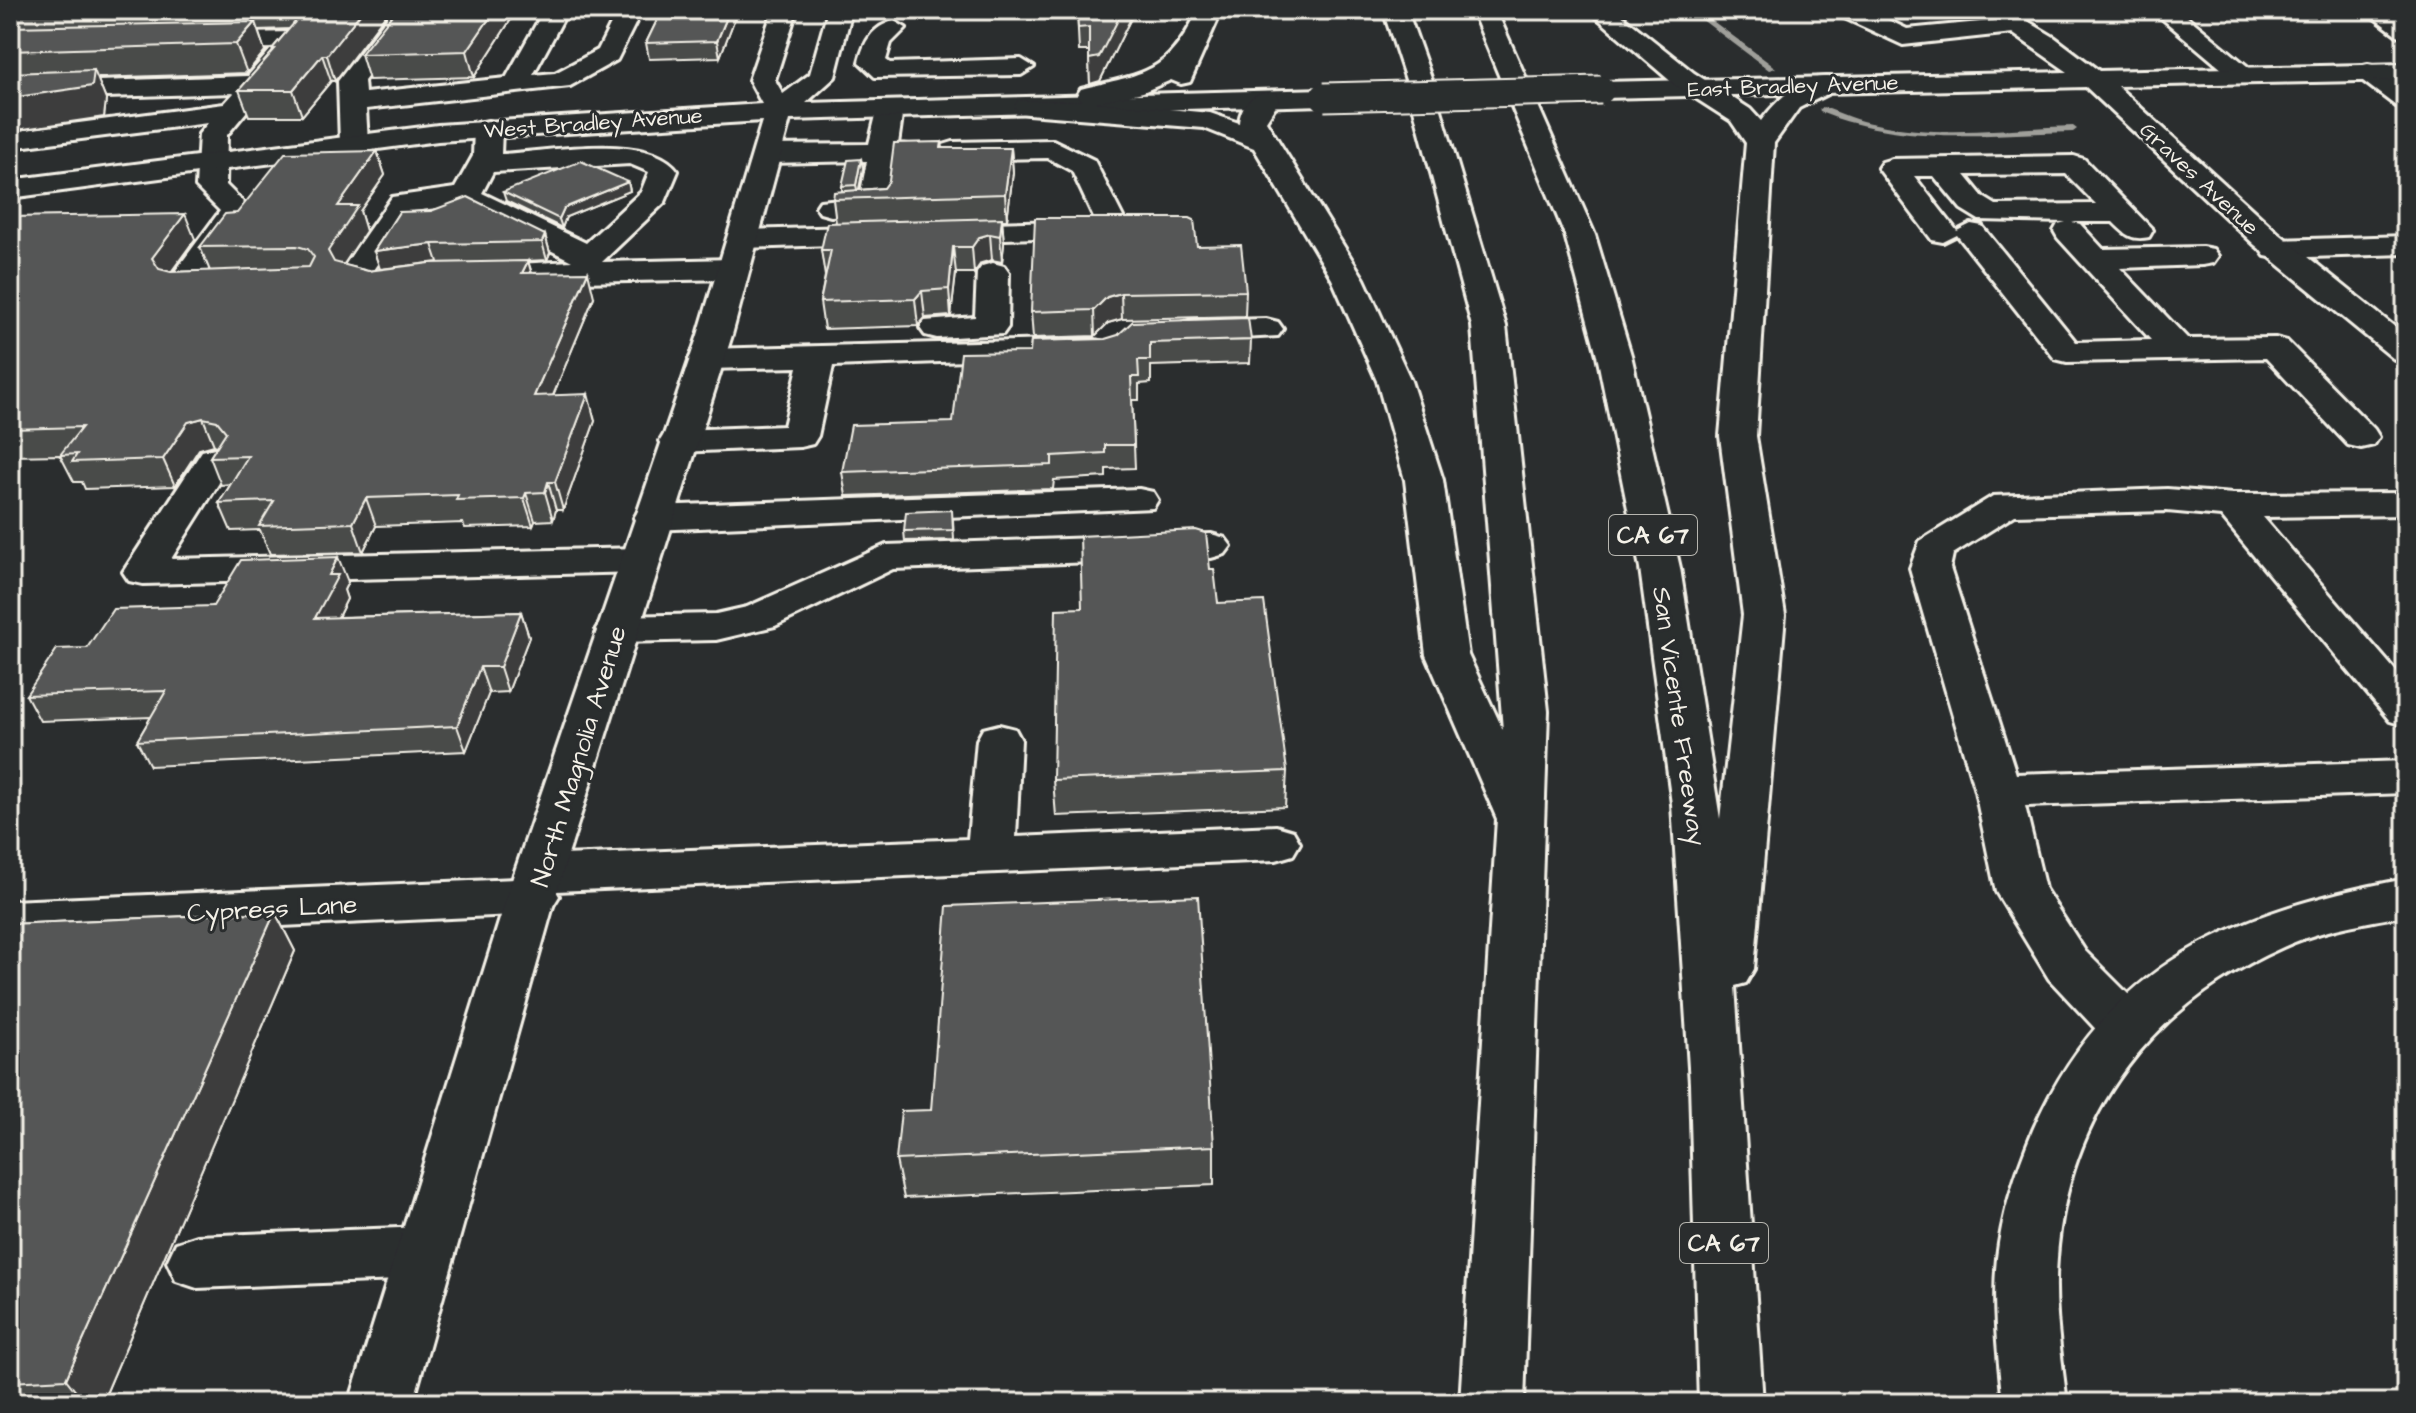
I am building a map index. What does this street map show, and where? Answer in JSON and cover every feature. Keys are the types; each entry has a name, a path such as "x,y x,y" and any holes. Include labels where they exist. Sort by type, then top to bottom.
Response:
{"main road":[{"path":"354,143 351,81 406,10"},
{"path":"518,85 520,73 556,10"},
{"path":"785,10 762,80 779,111 822,77 840,10"},
{"path":"1180,102 1179,80 1210,10"},
{"path":"1395,10 1425,97 1489,326 1526,711 1492,1403"},
{"name":"San Vicente Freeway","path":"1484,10 1580,235 1614,355 1660,568 1695,804 1717,1083 1731,1403"},
{"path":"1600,10 1697,89 1739,110 1751,122 1760,143 1738,436 1764,615 1717,1083"},
{"path":"1847,10 1903,37 2022,25"},
{"name":"Graves Avenue","path":"1991,10 2022,25 2093,77 2276,249 2406,352"},
{"path":"2164,10 2245,75"},
{"path":"2376,10 2406,30"},
{"path":"353,102 561,80 608,55 638,12"},
{"path":"894,28 883,35 872,62 884,71 1021,67"},
{"path":"167,43 293,40 213,134 211,187 236,210 181,285 258,284"},
{"path":"1028,106 1159,80 1174,69 1191,48"},
{"path":"2368,72 2406,100"},
{"name":"East Bradley Avenue","path":"1180,102 2093,77 2406,72"},
{"path":"10,92 255,84"},
{"path":"1760,143 1789,102 1826,84"},
{"path":"1267,99 1256,109 1252,121 1348,279 1394,381 1424,480 1447,655 1520,819"},
{"name":"West Bradley Avenue","path":"10,189 212,160 488,129 779,111 1180,102"},
{"path":"1028,106 1160,114 1210,121 1266,143"},
{"path":"990,150 993,107"},
{"path":"585,264 465,196 403,203 355,278 367,283 389,283 433,276 585,264 761,226 874,206 889,109"},
{"name":"North Magnolia Avenue","path":"381,1403 536,885 617,629 710,347 761,226 767,154 779,111"},
{"path":"10,140 205,112 232,112"},
{"path":"465,196 482,164 488,129"},
{"path":"761,226 1114,229 1084,166 1053,149 767,154"},
{"path":"482,164 633,155 659,165 664,171 655,196 585,264"},
{"path":"1942,167 1972,203 1990,214 2129,221 2074,165 1942,167 1892,168 2067,352 2275,348 2361,437"},
{"path":"198,220 230,219"},
{"path":"2069,231 2179,350"},
{"path":"2276,249 2406,245"},
{"path":"2095,259 2202,256"},
{"path":"710,347 991,327 993,273"},
{"path":"710,347 818,356 1105,349 1137,332 1266,329"},
{"path":"678,441 800,436 818,356"},
{"path":"215,459 143,572 647,539 1139,500"},
{"path":"2125,1025 2067,965 2021,892 1998,791 1933,581 1930,568 1934,549 2007,504 2167,500 2233,506 2406,504"},
{"path":"2233,506 2406,711"},
{"path":"617,629 716,627 760,617 886,557 1211,546"},
{"path":"991,855 999,740"},
{"path":"1998,791 2406,777"},
{"name":"Cypress Lane","path":"10,920 991,855 1276,843"},
{"path":"2035,1403 2025,1287 2036,1202 2051,1150 2097,1060 2125,1025 2182,978 2223,953 2338,909 2406,897"},
{"path":"197,1262 425,1253"}],"building":[{"path":"294,10 363,10 327,55 322,55 293,90 239,90 301,15"},
{"path":"396,10 495,10 467,51 361,54"},
{"path":"662,10 730,10 717,41 646,43"},
{"path":"1077,10 1123,10 1099,57 1089,59 1089,27 1078,28"},
{"path":"255,22 236,44 10,51 10,27"},
{"path":"94,70 92,86 10,98 10,73"},
{"path":"942,142 941,148 1011,148 1005,194 833,199 834,192 884,188 889,181 894,143"},
{"path":"377,151 338,206 358,206 328,251 334,262 368,271 430,263 528,261 522,273 588,272 534,396 588,394 555,482 548,482 545,492 526,493 524,498 456,500 458,495 366,498 353,523 259,526 274,501 219,503 248,456 210,457 226,432 217,421 203,418 188,422 163,459 72,462 77,454 60,455 82,427 10,429 10,217 185,214 152,258 159,269 171,272 309,267 314,257 308,249 297,246 200,247 225,214 237,213 285,153"},
{"path":"861,159 856,185 842,186 848,160"},
{"path":"581,161 628,182 564,208 559,219 503,192"},
{"path":"468,197 545,235 542,242 432,244 374,251 399,212 431,211"},
{"path":"1002,218 1000,236 990,234 979,237 972,247 953,247 949,289 922,291 915,299 820,302 831,250 821,250 827,223"},
{"path":"1035,218 1190,218 1194,220 1197,246 1241,245 1246,291 1121,293 1107,297 1094,310 1031,312"},
{"path":"1248,318 1251,340 1150,343 1150,360 1138,360 1139,377 1131,377 1134,445 1105,445 1105,453 1052,456 1052,465 842,472 851,425 953,422 961,353 1030,352 1031,341 1105,339 1118,335 1132,322"},
{"path":"952,510 953,530 904,531 906,512"},
{"path":"1196,530 1206,533 1218,603 1264,601 1287,771 1053,780 1056,609 1082,608 1080,536"},
{"path":"338,557 329,575 338,575 315,618 521,612 500,667 480,667 457,726 137,741 166,691 26,695 57,649 87,648 113,609 213,606 241,560"},
{"path":"1198,896 1214,1146 896,1160 901,1111 931,1110 947,906"},
{"path":"275,912 66,1379 10,1382 10,924"}],"waterway":[{"path":"1693,10 1772,68"},
{"path":"1823,110 1849,121 1911,132 2073,129"}]}
